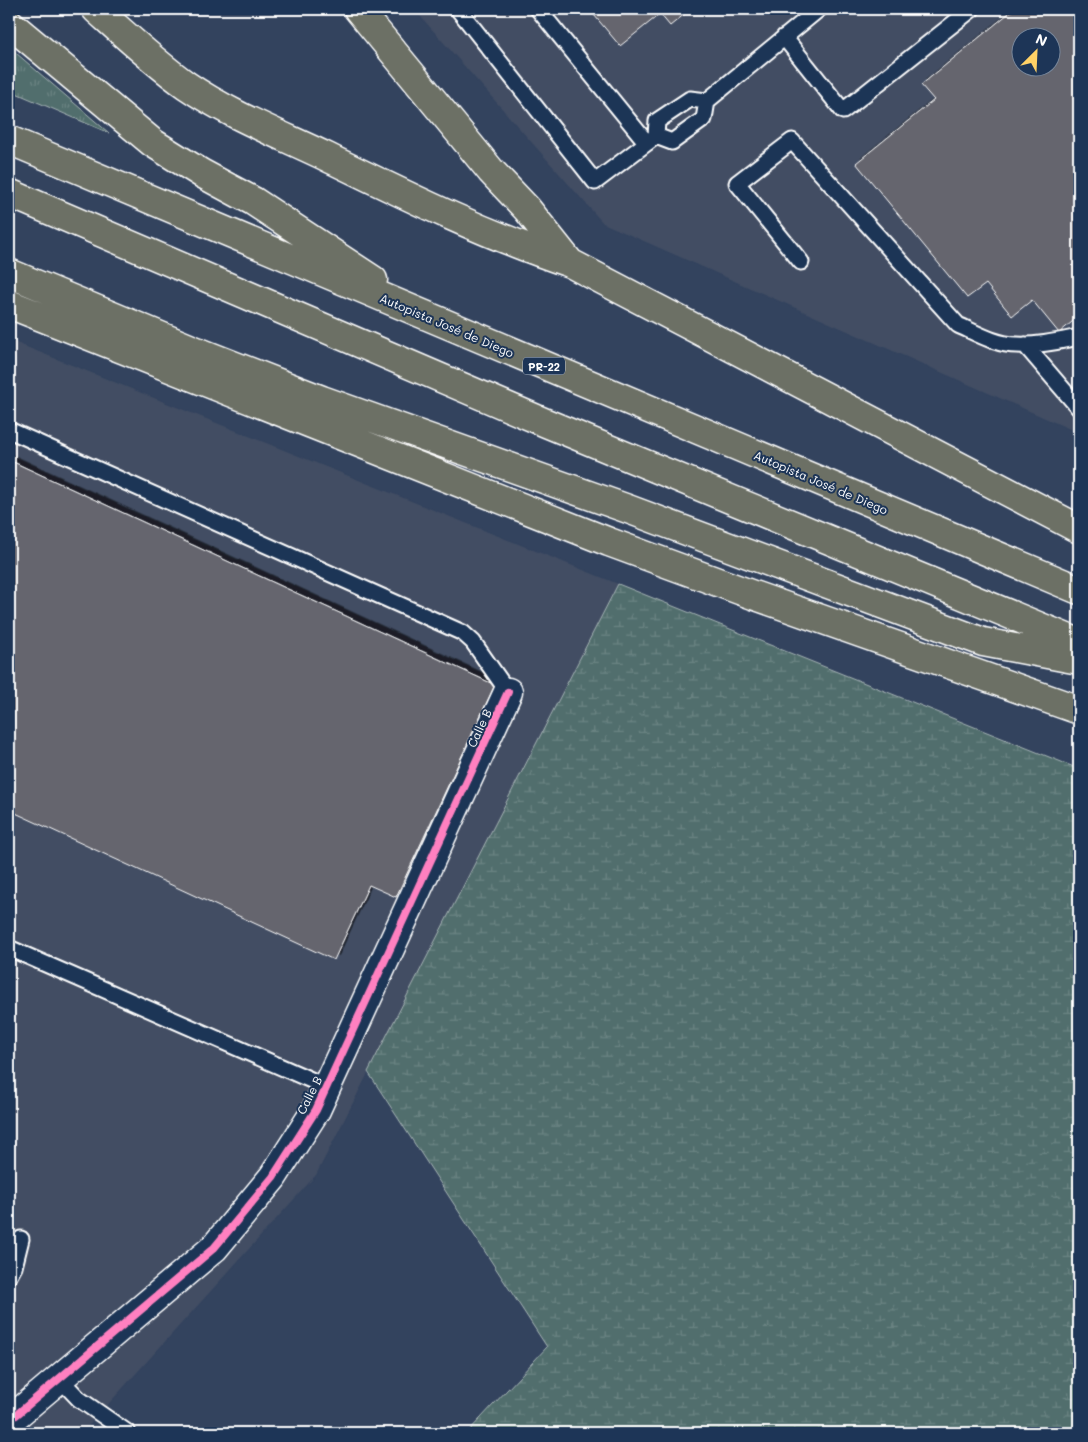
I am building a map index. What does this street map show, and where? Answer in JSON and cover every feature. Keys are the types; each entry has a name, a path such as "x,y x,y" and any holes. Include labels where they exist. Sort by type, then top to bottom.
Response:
{"highway":[{"path":"96,9 179,79 233,114 452,216 526,248 570,263 1079,529"},
{"path":"358,9 491,171 527,209 570,263"},
{"path":"9,23 115,113 153,142 201,173 253,201 428,317"},
{"name":"Autopista José de Diego","path":"9,140 1079,590"},
{"path":"9,193 546,423 1079,643"},
{"path":"9,273 189,348 322,400 628,509 983,642 1079,660"},
{"path":"9,304 609,542 1079,710"}],"street":[{"name":"Calle B","path":"9,1421 214,1248 273,1177 316,1110 508,692"}],"lane":[{"path":"458,9 595,182 652,139 657,121 690,99 707,101"},
{"path":"538,9 652,139 672,142 704,119 707,101 819,9"},
{"path":"784,37 842,111 972,9"},
{"path":"801,262 737,183 792,141 958,325 986,338 1016,345 1079,337"},
{"path":"1025,344 1079,408"},
{"path":"9,430 463,633 473,642 508,692"},
{"path":"9,948 327,1087"},
{"path":"9,1276 14,1267 21,1239"},
{"path":"59,1378 79,1399 128,1433"}],"shaded area":[{"path":"414,9 1079,9 1079,433 603,223"},
{"path":"9,340 618,584 316,1175 82,1433 9,1433"}],"green space":[{"path":"9,47 109,133 9,90"},
{"path":"618,584 1079,769 1079,1433 467,1433 547,1347 368,1072"}],"building":[{"path":"589,9 691,9 670,26 660,14 620,46"},
{"path":"1014,9 1079,9 1079,316 1059,333 1032,300 1012,316 986,284 967,298 856,163 934,100 921,85"},
{"path":"9,460 495,685 396,897 369,885 334,960 9,810"}],"cycle path":[{"path":"9,1421 214,1248 273,1177 316,1110 508,692"}]}
